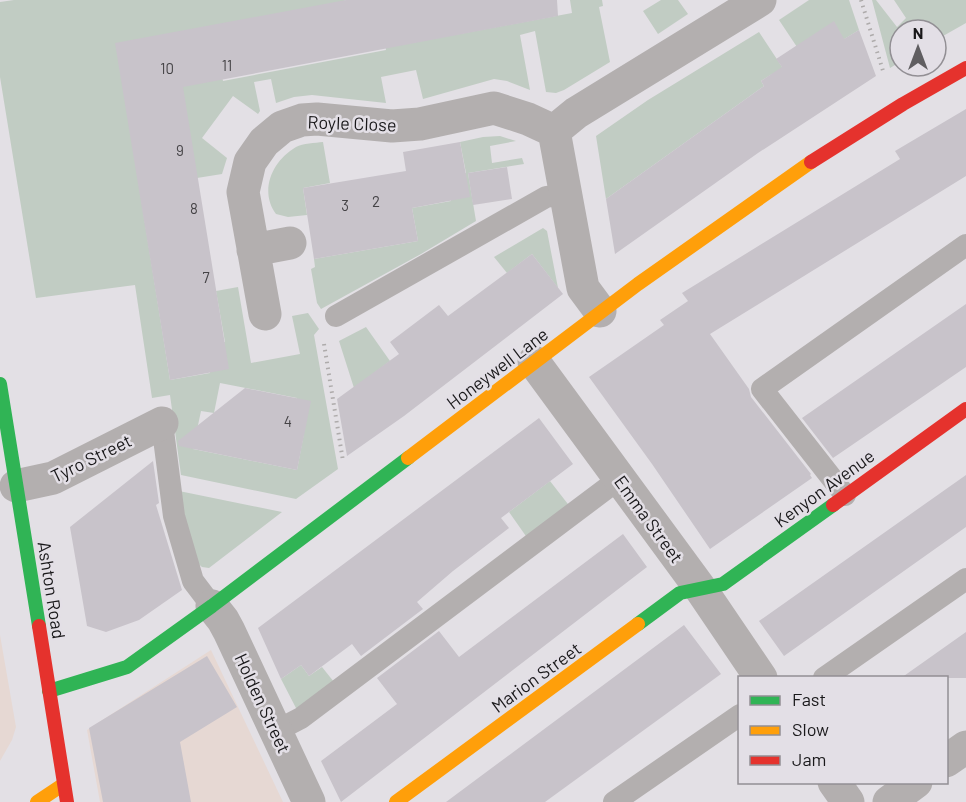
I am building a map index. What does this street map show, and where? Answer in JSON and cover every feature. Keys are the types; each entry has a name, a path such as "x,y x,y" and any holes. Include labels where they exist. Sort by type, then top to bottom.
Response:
{"main road":[{"name":"Honeywell Lane","path":"49,690 80,683 127,667 212,606 600,311 803,167 903,104 966,68"},
{"name":"Ashton Road","path":"0,384 67,802"},
{"name":"Kenyon Avenue","path":"700,588 723,584 966,409"},
{"name":"Marion Street","path":"396,802 681,594 700,588"},
{"path":"37,802 64,784"}],"street":[{"path":"600,311 583,288 554,131 576,113 760,0"},
{"name":"Royle Close","path":"265,314 243,192 250,162 264,142 286,124 317,118 396,126 420,124 494,108 528,119 554,131"},
{"path":"253,250 290,243"},
{"name":"Emma Street","path":"534,362 700,588 760,676"},
{"name":"Tyro Street","path":"16,486 53,478 162,423"},
{"name":"Holden Street","path":"212,606 223,620 309,802"},
{"path":"948,760 966,747"},
{"path":"835,784 848,802"},
{"path":"889,802 915,784"}],"lane":[{"path":"336,316 546,197 565,194"},
{"path":"845,495 762,389 966,245"},
{"path":"162,423 174,516 193,581 212,606"},
{"path":"276,731 301,718 619,479"},
{"path":"827,676 966,579"},
{"path":"614,802 738,716"}],"path":[{"path":"861,0 884,75 888,81"},
{"path":"322,334 344,466"}],"shaded area":[{"path":"14,0 346,0 219,63 223,81 386,50 377,0 400,45 572,13 570,0 602,0 603,6 599,7 610,62 564,90 556,93 546,92 535,31 520,35 530,90 507,81 494,79 423,99 416,70 381,77 386,103 312,95 294,97 276,103 271,79 254,82 260,111 258,114 233,96 202,138 227,158 222,174 197,178 129,123 170,380 210,373 206,345 225,342 216,291 238,287 251,363 300,354 292,316 308,313 319,329 314,335 338,469 296,499 181,475 170,395 152,398 135,285 36,298 0,77 0,2","holes":["220,383 297,398 291,430 304,433 297,470 193,449 201,411 214,413"]},
{"path":"661,0 678,0 688,14 658,34 643,11"},
{"path":"809,0 849,0 859,30 807,62 779,20"},
{"path":"872,0 876,0 890,18 888,18 888,60"},
{"path":"894,0 966,0 966,23 948,33 948,18 906,18"},
{"path":"759,32 786,73 772,74 761,81 764,86 606,199 596,136 648,100"},
{"path":"500,136 516,141 490,146 492,163 522,158 524,164 468,173 476,221 321,309 317,303 311,269 315,267 314,259 418,241 412,208 451,201 447,177 466,173 460,142"},
{"path":"323,142 330,183 303,188 307,215 288,217 276,214 271,205 269,186 280,160 296,147"},
{"path":"543,228 547,231 558,288 532,254 507,273 494,257"},
{"path":"366,327 390,361 354,388 339,341"},
{"path":"550,481 571,508 528,539 509,512"},
{"path":"179,491 282,512 209,568 202,567 195,561"},
{"path":"0,635 16,727 12,740 0,761"},
{"path":"211,650 283,802 100,802 87,730"},
{"path":"301,665 309,676 322,667 334,682 297,710 281,679"}],"building":[{"path":"346,0 557,0 558,16 183,87 229,369 170,380 115,43"},
{"path":"834,21 844,39 859,30 876,76 758,153 615,254 606,199 764,86 761,81 782,67 776,59"},
{"path":"966,109 966,176 710,334 749,389 751,397 812,478 710,549 589,377 664,325 660,320 688,301 682,293 900,159 895,151"},
{"path":"460,142 470,197 412,208 418,241 314,259 303,188 406,171 403,152"},
{"path":"507,167 512,199 473,205 468,173"},
{"path":"532,254 563,294 404,416 347,456 337,399 399,354 390,342 439,305 448,316"},
{"path":"966,304 966,367 833,458 802,418"},
{"path":"245,388 311,401 297,470 179,446 178,441"},
{"path":"539,418 573,464 501,518 509,528 417,602 423,609 361,656 352,644 309,676 301,665 281,679 258,628"},
{"path":"153,461 159,503 156,505 182,590 139,620 106,632 87,626 70,527"},
{"path":"966,475 966,527 784,656 759,621"},
{"path":"623,534 647,567 341,802 321,761 397,704 377,678 439,631 459,657"},
{"path":"684,625 721,674 545,802 446,802"},
{"path":"966,632 966,678 904,676"},
{"path":"207,656 237,707 180,742 191,802 103,802 89,728"}],"traffic: fast":[{"path":"0,384 39,626"},
{"path":"49,691 127,667 408,458"},
{"path":"638,624 680,593 723,584 833,505"}],"traffic: slow":[{"path":"408,458 638,284 811,162"},
{"path":"396,802 638,624"},
{"path":"37,802 64,784"}],"traffic: jam":[{"path":"811,162 903,104 966,68"},
{"path":"833,505 966,409"},
{"path":"39,626 67,802"}]}
